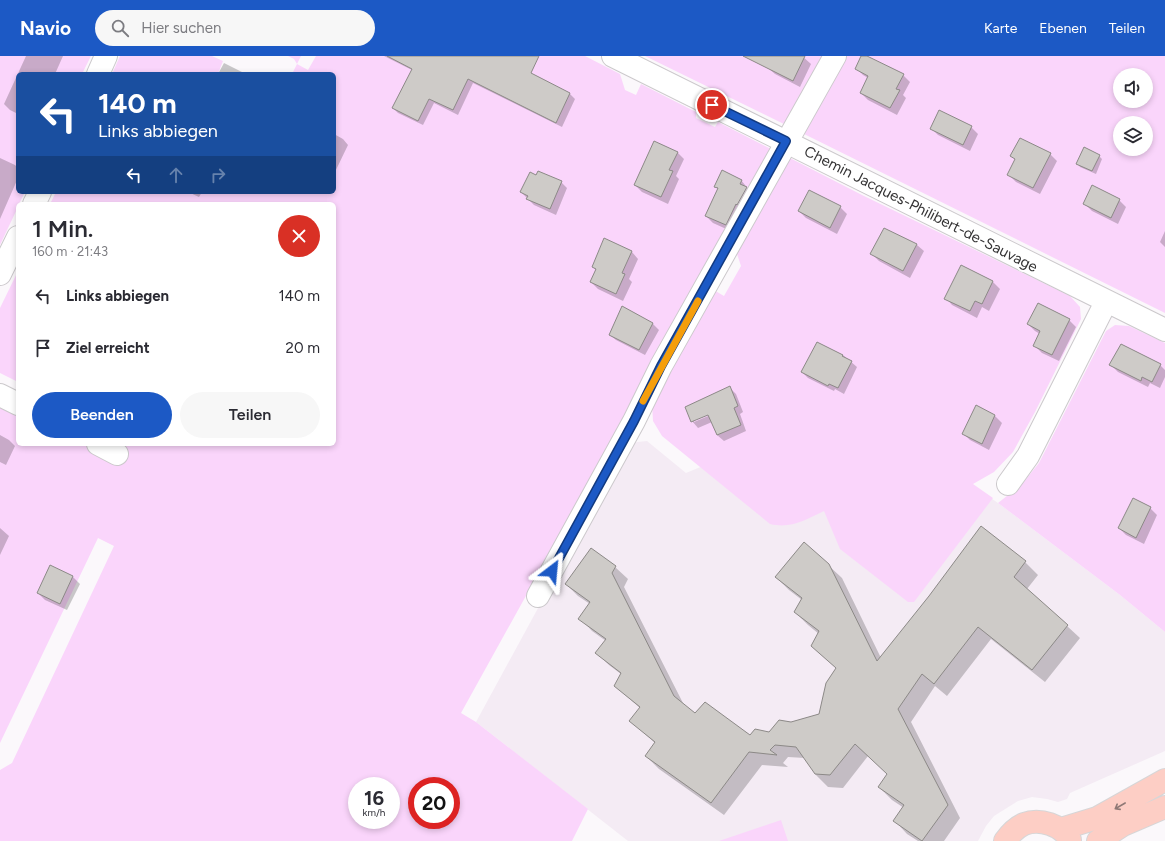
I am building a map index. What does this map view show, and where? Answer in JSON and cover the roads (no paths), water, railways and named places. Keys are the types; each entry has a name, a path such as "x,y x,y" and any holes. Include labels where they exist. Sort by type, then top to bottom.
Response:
{"main road":[{"path":"1005,841 1013,831 1024,824 1036,822 1049,823 1065,835 1159,783"},
{"path":"1098,841 1123,825 1164,807"}],"street":[{"path":"99,72 106,56"},
{"name":"Chemin Jacques-Philibert-de-Sauvage","path":"613,56 1165,330"},
{"path":"538,596 634,421 661,366 835,56"},
{"path":"0,274 16,241"},
{"path":"1008,484 1028,456 1106,302"},
{"path":"0,396 16,403"},
{"path":"102,446 117,454"}]}
